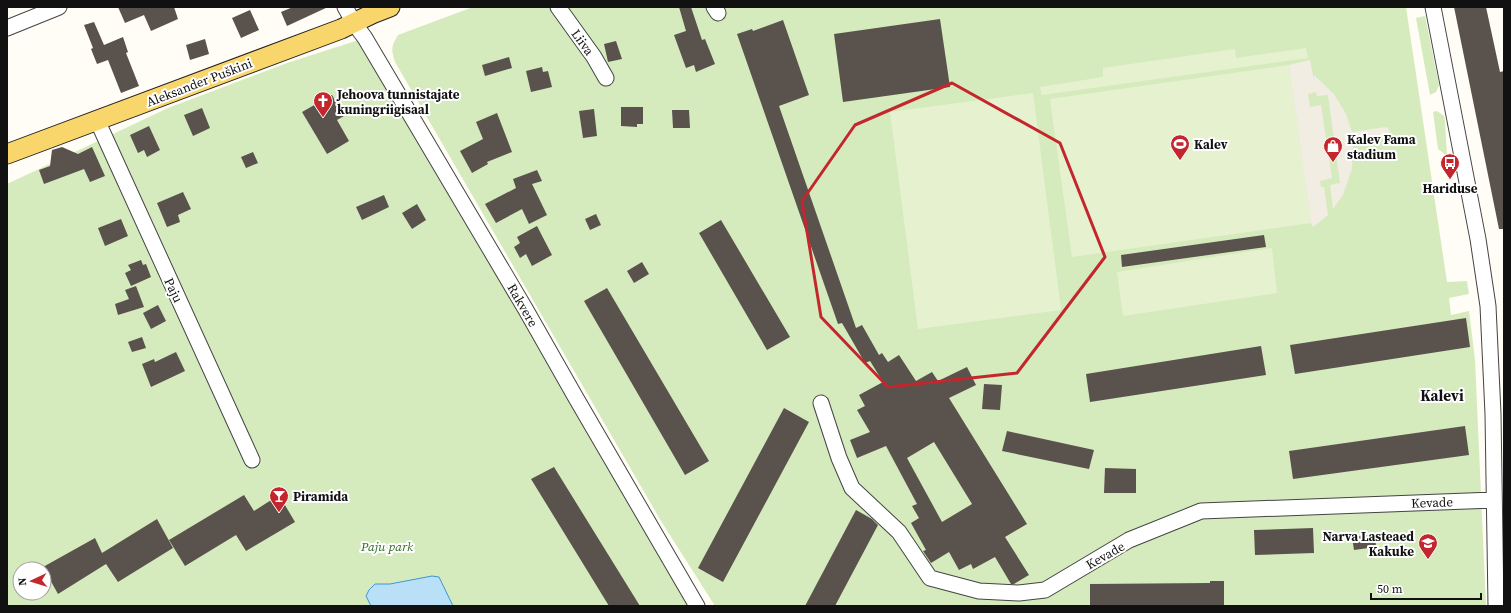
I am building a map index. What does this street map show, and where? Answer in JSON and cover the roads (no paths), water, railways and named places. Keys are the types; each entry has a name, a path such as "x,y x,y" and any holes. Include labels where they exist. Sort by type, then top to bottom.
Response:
{"main road":[{"name":"Aleksander Puškini","path":"7,154 97,120 350,15 372,14 390,7"}],"street":[{"path":"7,28 59,7"},
{"name":"Liiva","path":"558,7 594,57 606,78"},
{"path":"1433,7 1478,239 1488,306 1498,440 1494,500 1496,606"},
{"name":"Rakvere","path":"350,15 526,310 697,606"},
{"name":"Paju","path":"97,120 252,460"},
{"name":"Kevade","path":"821,403 839,458 852,488 899,532 930,578 979,591 1019,593 1045,590 1130,540 1201,511 1494,500"}],"water":[{"path":"432,576 439,577 453,606 371,606 366,596 375,584 390,584"}],"place":[{"name":"Jehoova tunnistajate kuningriigisaal","path":"323,118"},
{"name":"Kalev","path":"1180,161"},
{"name":"Kalev Fama stadium","path":"1333,163"},
{"name":"Hariduse","path":"1450,180"},
{"name":"Piramida","path":"279,513"},
{"name":"Narva Lasteaed Kakuke","path":"1428,560"}],"district":[{"name":"Kalevi","path":"1442,396"}],"park label":[{"name":"Paju park","path":"387,546"}]}
